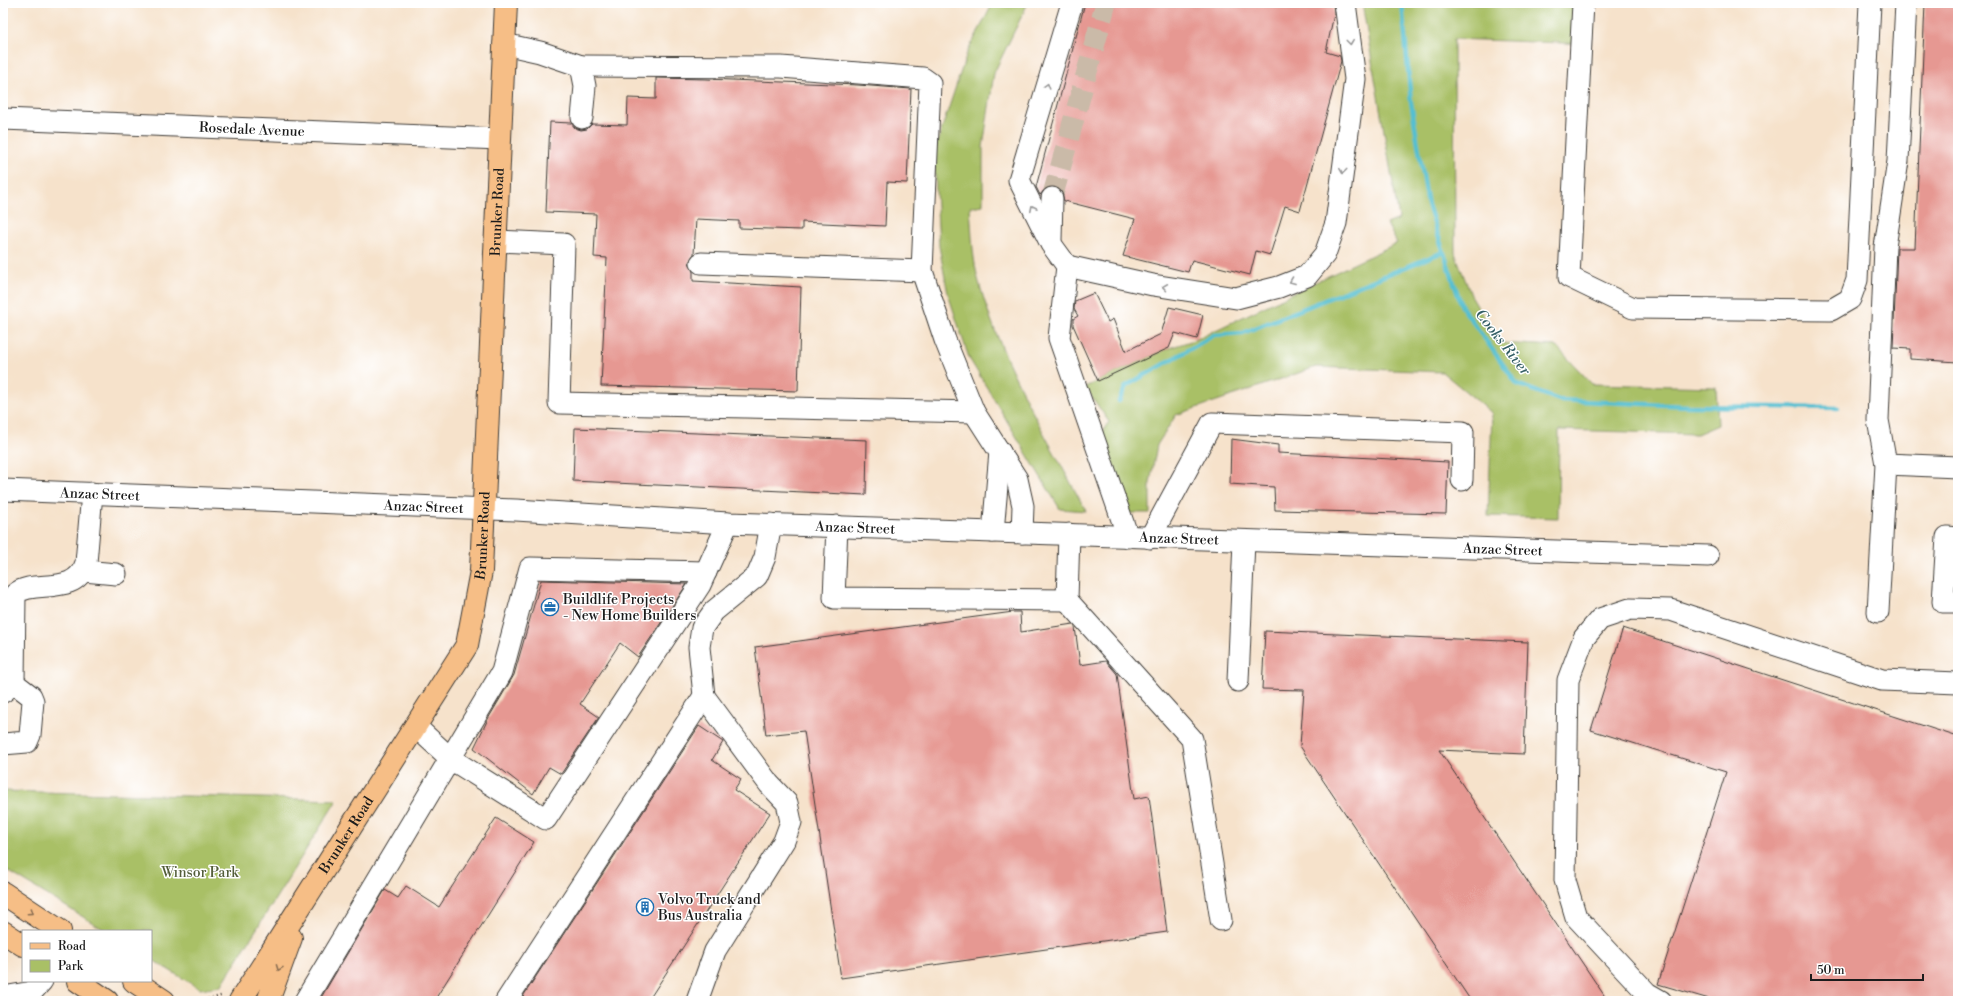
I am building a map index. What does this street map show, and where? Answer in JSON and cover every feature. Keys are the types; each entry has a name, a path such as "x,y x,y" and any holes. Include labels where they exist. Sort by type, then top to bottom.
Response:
{"main road":[{"name":"Brunker Road","path":"230,998 308,892 466,645 481,571 506,3"},
{"path":"268,1001 308,892"},
{"path":"3,893 58,930"},
{"path":"3,932 22,944"},
{"path":"79,982 107,1001"},
{"path":"136,982 164,1001"}],"street":[{"path":"1072,3 1019,180 1052,244 1067,266 1059,338 1128,537"},
{"path":"1067,266 1153,285 1236,298 1279,286 1307,276 1325,254 1336,223 1354,79 1345,3"},
{"path":"1583,3 1569,277 1633,308 1831,310 1850,299 1857,280 1870,3"},
{"path":"1878,612 1886,464 1878,420 1885,255 1898,161 1906,3"},
{"path":"504,44 540,52 581,66 781,67 923,78 930,83 922,271 945,340 974,412 1018,479 1023,506 1022,533"},
{"path":"581,66 585,86 582,118"},
{"name":"Rosedale Avenue","path":"3,119 500,139"},
{"path":"1052,198 1052,244"},
{"path":"495,241 564,244 559,403 974,412"},
{"path":"701,263 922,271"},
{"path":"1150,538 1212,422 1463,432 1462,480"},
{"path":"993,532 1000,452"},
{"path":"1886,464 1958,467"},
{"name":"Anzac Street","path":"3,490 484,509 771,524 1708,556"},
{"path":"3,744 27,742 30,735 33,701 31,696 8,687 15,594 20,590 54,586 72,581 84,571 92,494"},
{"path":"415,726 451,759 546,819 700,585 728,522"},
{"path":"697,1001 715,951 784,841 791,822 787,803 769,784 704,696 699,648 702,628 714,611 757,576 765,557 771,524"},
{"path":"837,526 834,598 1067,600"},
{"path":"1069,534 1067,600 1192,739 1221,920"},
{"path":"1958,538 1947,538 1943,602 1958,602"},
{"path":"1238,681 1244,541"},
{"path":"305,1001 502,672 530,568 706,572"},
{"path":"84,571 116,574"},
{"path":"1661,1001 1648,993 1576,917 1565,880 1568,680 1584,638 1600,619 1630,609 1671,610 1882,680 1958,683"},
{"path":"506,1001 704,696"},
{"path":"3,997 37,987"}],"path":[{"path":"208,999 230,998"}],"green space":[{"path":"993,3 1028,3 994,73 983,147 983,205 970,207 975,267 990,316 1013,373 1041,429 1086,511 1060,509 969,358 948,294 939,246 934,152 967,53"},
{"path":"1362,3 1592,3 1590,44 1454,39 1455,253 1471,295 1500,343 1556,346 1592,384 1716,387 1718,425 1697,434 1559,430 1558,518 1488,516 1492,413 1442,372 1316,367 1176,415 1157,445 1150,483 1150,513 1129,513 1101,433 1109,422 1085,387 1169,348 1197,339 1397,243 1387,224 1399,219"},
{"name":"Winsor Park","path":"3,791 337,800 221,986 200,989 152,960 152,930 104,930 3,868"}],"building":[{"path":"1085,3 1333,3 1334,14 1326,52 1340,56 1341,61 1300,211 1285,206 1270,255 1256,251 1250,275 1192,260 1188,272 1123,256 1135,219 1064,201 1062,192 1059,188 1053,186 1046,188 1040,195 1036,187"},
{"path":"1925,3 1958,3 1958,362 1910,359 1910,349 1893,348 1897,248 1915,248"},
{"path":"656,78 858,85 911,89 907,183 887,182 885,226 802,222 802,230 739,228 739,221 696,219 694,254 689,262 693,272 693,281 801,287 798,391 601,386 607,258 594,257 596,214 546,212 550,122 571,123 575,128 581,130 587,129 592,124 627,125 628,98 656,99"},
{"path":"1094,293 1108,322 1113,319 1126,351 1161,334 1169,307 1203,315 1197,339 1175,333 1169,348 1098,381 1073,325 1073,319 1078,316 1074,309 1075,301"},
{"path":"575,428 867,440 866,495 573,481"},
{"path":"1231,439 1278,445 1278,453 1448,462 1446,514 1275,510 1274,487 1230,484"},
{"path":"541,580 687,584 638,657 620,643 580,704 599,717 561,774 549,767 533,794 474,748 488,719 514,675"},
{"path":"1020,612 1021,632 1073,624 1075,627 1080,665 1106,661 1117,674 1134,799 1149,796 1167,932 841,978 804,731 766,735 755,647"},
{"path":"1623,628 1958,737 1958,1001 1716,1001 1658,984 1726,772 1591,730"},
{"path":"1265,631 1528,642 1524,754 1439,750 1608,1001 1471,1001 1300,746 1304,690 1262,689"},
{"name":"Volvo Truck and Bus Australia","path":"699,726 723,742 712,760 741,779 734,790 770,813 648,1001 520,1001"},
{"path":"496,818 534,842 434,1001 319,1001 385,890 398,898 406,886 439,907"}],"waterway":[{"name":"Cooks River","path":"1402,3 1411,102 1428,205 1462,307 1517,384 1559,400 1688,406 1838,408"},
{"path":"1119,401 1126,386 1214,335 1243,333 1443,252"}],"tunnel":[{"path":"1052,198 1106,3"}],"place":[{"name":"Buildlife Projects - New Home Builders","path":"550,607"},
{"name":"Volvo Truck and Bus Australia","path":"645,907"}]}
